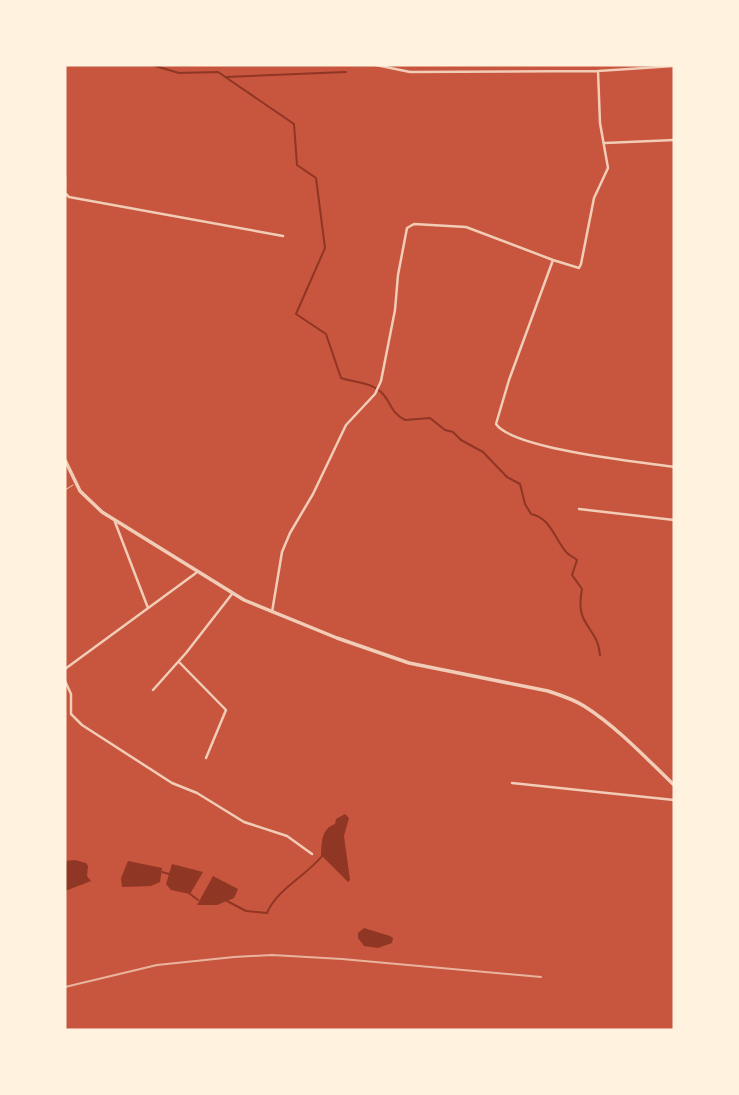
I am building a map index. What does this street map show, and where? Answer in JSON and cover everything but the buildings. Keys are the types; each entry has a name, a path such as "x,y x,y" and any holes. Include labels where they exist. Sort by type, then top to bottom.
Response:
{"street":[{"path":"376,65 402,72 598,71 674,66"},
{"path":"272,612 282,552 290,533 313,494 346,425 379,388 392,332 405,234 410,225 467,227 579,268 594,198 607,173 605,143 600,123 598,71"},
{"path":"605,143 674,140"},
{"path":"65,176 65,191 69,197 283,236"},
{"path":"553,260 509,380 496,424 498,428 547,448 674,467"},
{"path":"65,460 75,484 91,503 116,522 232,594 337,638 409,663 548,691 568,698 606,722 674,785"},
{"path":"579,509 674,520"},
{"path":"116,522 148,608"},
{"path":"65,669 196,573"},
{"path":"153,690 179,662 232,594"},
{"path":"179,662 226,710 206,758"},
{"path":"65,681 71,694 71,714 82,725 173,783 197,793 244,822 287,835 312,854"},
{"path":"512,783 674,800"}],"lane":[{"path":"65,490 75,484"}],"shaded area":[{"path":"345,814 349,818 344,836 350,880 348,882 321,855 322,841 327,829"},
{"path":"65,861 86,863 87,876 91,881 65,891"},
{"path":"128,861 162,868 160,882 151,886 122,887 121,878"},
{"path":"172,864 203,872 190,894 171,890 166,884"},
{"path":"213,876 238,889 234,898 217,905 197,905"},
{"path":"364,928 390,936 393,938 392,943 378,948 364,946 358,933"}],"waterway":[{"path":"152,65 179,73 218,72 294,124 297,165 316,178 325,248 296,314 326,334 341,378 379,390 396,414 405,420 430,418 483,452 507,477 520,484 525,504 531,514 543,520 567,553 577,560 572,575 582,589 581,611 595,638 600,655"},
{"path":"225,77 346,72"},
{"path":"227,901 246,911 267,913 278,897 322,856"},
{"path":"162,872 169,874"},
{"path":"190,894 198,900"}],"railway":[{"path":"65,987 157,965 272,955 541,977"}]}
